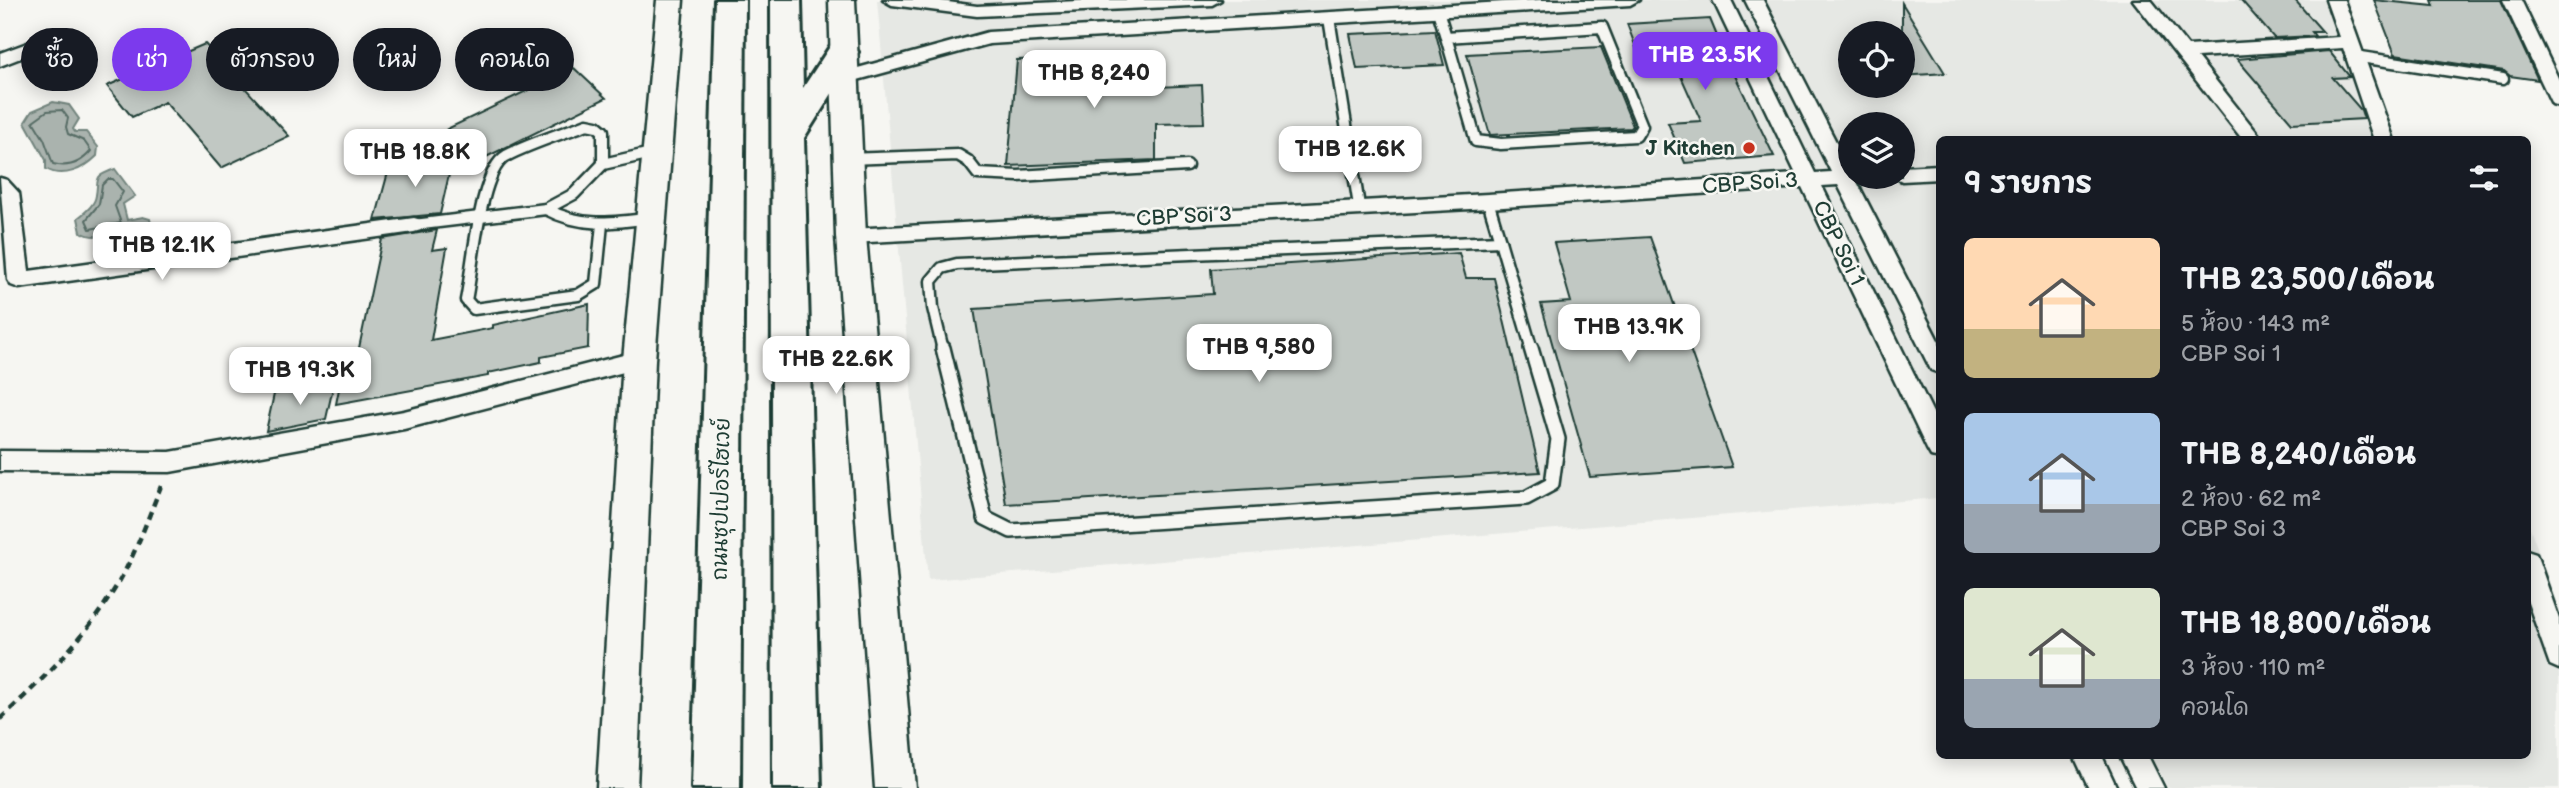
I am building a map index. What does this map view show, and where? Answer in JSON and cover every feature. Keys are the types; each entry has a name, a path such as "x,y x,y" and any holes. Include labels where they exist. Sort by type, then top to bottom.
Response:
{"highway":[{"name":"ถนนซุปเปอร์ไฮเวย์","path":"716,788 730,0"},
{"path":"786,0 797,788"},
{"path":"786,141 843,65"}],"main road":[{"path":"617,788 639,359 670,0"},
{"path":"842,0 851,236 895,788"}],"street":[{"path":"892,0 977,11 1212,0"},
{"path":"843,65 988,38 1630,0"},
{"name":"CBP Soi 1","path":"1721,0 1936,443"},
{"name":"CBP Soi 1","path":"1754,0 1838,157"},
{"path":"2142,0 2250,136"},
{"path":"2335,0 2383,136"},
{"path":"2512,0 2559,100"},
{"path":"977,11 988,38"},
{"path":"2183,52 2352,49"},
{"path":"0,60 21,52"},
{"path":"1915,173 1936,172"},
{"name":"CBP Soi 3","path":"851,236 1488,201 1838,178"},
{"path":"0,185 9,193 19,280 414,225"},
{"name":"CBP Soi 1","path":"1855,189 1936,359"},
{"path":"0,461 170,462 404,421 639,359"},
{"path":"2531,574 2559,657"},
{"path":"2089,759 2103,788"},
{"path":"2136,759 2150,788"}],"lane":[{"path":"1438,11 1445,37 1476,141 1501,144 1636,136 1642,127 1602,27 1445,37"},
{"path":"1329,18 1359,206"},
{"path":"2352,49 2503,79"},
{"path":"602,225 596,284 578,295 474,309 466,300 485,187 493,168 504,157 577,126 597,125 603,131 603,164"},
{"path":"414,225 546,209 574,194 603,164 658,151"},
{"path":"847,159 958,155 968,161 978,174 1018,176 1187,166"},
{"path":"1488,201 1500,240 1558,439 1552,484 1526,498 1011,531 985,518 933,308 931,281 942,268 971,263 1500,240"},
{"path":"546,209 562,219 582,224 602,225 652,218"}],"path":[{"path":"0,719 58,663 101,609 131,557 170,462"}],"shaded area":[{"path":"877,0 2348,0 2392,136 1936,136 1936,498 928,580"},
{"path":"2531,530 2559,610 2559,788 2168,788 2153,759 2531,759"}],"water":[{"path":"53,102 69,105 79,119 73,129 75,132 86,132 98,147 97,156 86,165 66,173 46,169 46,160 25,122 32,111"},
{"path":"115,169 135,196 123,204 127,220 143,217 150,219 148,228 132,240 118,239 113,231 97,236 81,232 78,218 94,202 98,178"}],"building":[{"path":"2241,0 2295,0 2323,32 2312,32 2315,36 2274,38"},
{"path":"2374,0 2434,6 2432,0 2501,0 2538,80 2510,76 2504,71 2395,54"},
{"path":"1902,3 1913,21 1902,21"},
{"path":"1710,19 1774,156 1685,163 1668,123 1701,121 1672,56 1640,58 1627,24"},
{"path":"1915,24 1945,73 1915,75"},
{"path":"1435,30 1444,65 1357,69 1350,34"},
{"path":"206,45 206,91 248,91 289,136 221,168 165,102 132,117 107,86 112,84 112,91 192,91 192,50"},
{"path":"1601,47 1633,126 1631,128 1490,135 1467,54"},
{"path":"2329,51 2350,77 2333,78 2361,110 2364,119 2292,123 2237,59"},
{"path":"1157,55 1157,87 1202,85 1204,123 1156,124 1156,160 1008,166 1017,60"},
{"path":"574,68 606,98 478,161 447,129 526,91 574,91"},
{"path":"453,157 440,214 375,220 390,165"},
{"path":"437,230 432,250 447,248 431,340 589,304 588,348 541,357 541,362 488,373 488,376 336,404 343,369 355,367 382,239"},
{"path":"1650,237 1732,467 1590,477 1541,304 1571,302 1554,243"},
{"path":"1459,253 1466,278 1494,278 1540,472 1006,504 974,309 1213,294 1211,269"},
{"path":"334,383 326,419 266,431 274,394"}],"place":[{"name":"J Kitchen","path":"1749,148"}]}
